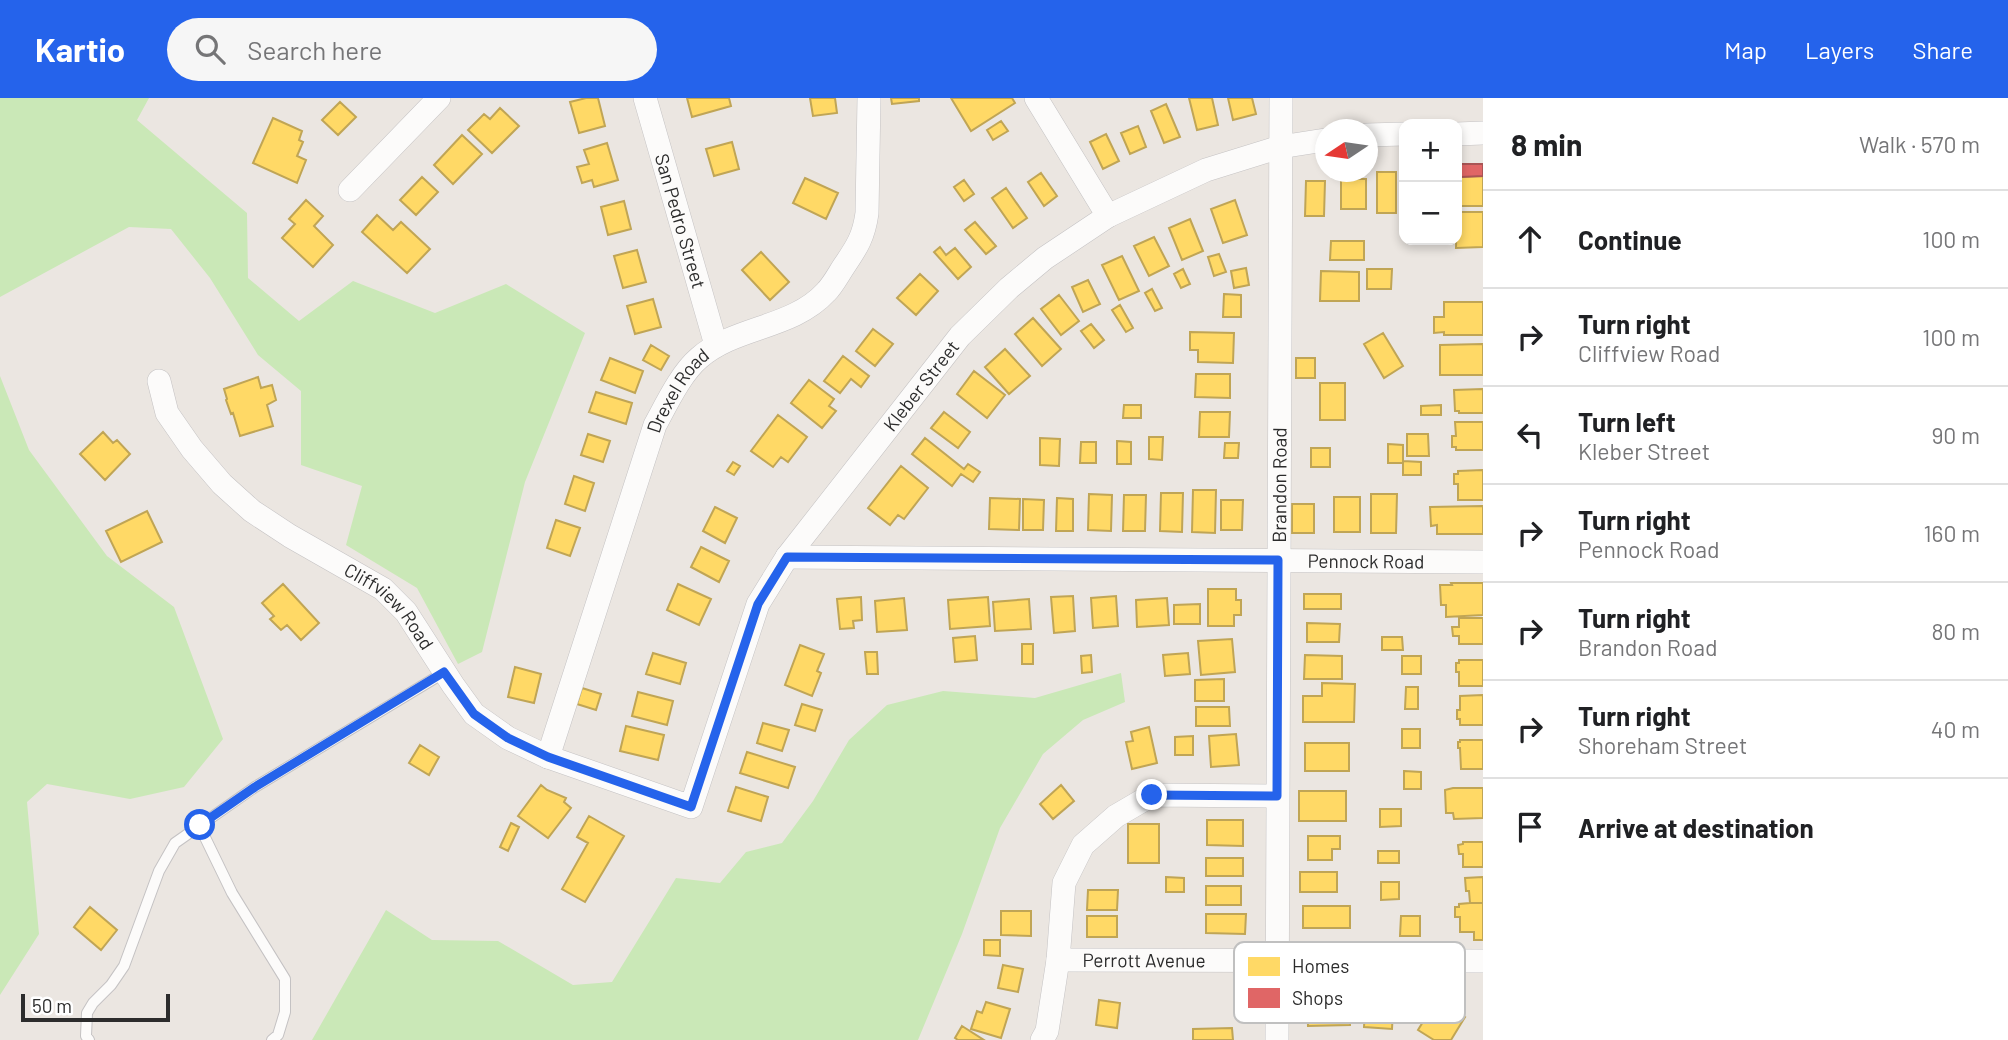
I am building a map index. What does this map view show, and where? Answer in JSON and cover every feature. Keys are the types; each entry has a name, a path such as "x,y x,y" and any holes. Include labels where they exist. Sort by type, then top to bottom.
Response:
{"street":[{"path":"350,190 439,98"},
{"name":"San Pedro Street","path":"645,98 716,345"},
{"name":"Drexel Road","path":"548,757 655,425 670,397 697,359 716,345 793,315 813,304 827,292 859,244 865,231 867,213 869,98"},
{"path":"1036,98 1108,216"},
{"name":"Brandon Road","path":"1276,942 1281,98"},
{"path":"1378,135 1399,134"},
{"path":"1462,134 1483,134"},
{"name":"Kleber Street","path":"691,807 758,604 787,557 960,336 1009,288 1045,258 1108,216 1206,170 1280,147 1315,142"},
{"name":"Cliffview Road","path":"159,381 167,413 192,449 222,484 271,524 383,589 406,612 474,714 508,738 548,757 691,807"},
{"name":"Pennock Road","path":"787,557 1483,562"},
{"path":"1042,1040 1047,1031 1058,960 1065,883 1083,845 1116,816 1152,795 1277,796"},
{"name":"Perrott Avenue","path":"1058,960 1234,960"},
{"name":"Perrott Avenue","path":"1465,961 1483,961"}],"lane":[{"path":"89,1040 86,1036 88,1013 93,1003 111,985 124,966 159,871 175,844 255,787 444,672"},
{"path":"200,825 232,893 285,979 285,1012 278,1035 272,1040"}],"green space":[{"path":"0,98 149,98 137,120 247,213 248,278 299,321 353,281 435,313 506,284 585,333 525,482 482,652 458,664 417,588 346,545 362,486 301,465 301,391 258,355 210,278 171,229 129,227 0,297"},
{"path":"0,376 29,450 107,556 174,607 223,739 184,787 130,799 47,784 27,802 39,934 0,995"},
{"path":"1121,673 1125,702 1083,720 1043,754 1000,828 962,934 918,1040 312,1040 386,910 432,940 498,941 573,985 612,982 676,878 720,883 746,852 782,843 813,801 849,740 887,705 943,691 1035,698"}],"building: Homes":[{"path":"598,98 605,126 579,133 570,102"},
{"path":"687,98 729,98 731,106 692,117"},
{"path":"810,98 835,98 837,113 813,116"},
{"path":"891,98 919,98 919,101 892,104"},
{"path":"951,98 1012,98 1015,103 971,131"},
{"path":"1189,98 1212,98 1218,125 1197,130"},
{"path":"1228,98 1252,98 1256,114 1233,120"},
{"path":"340,102 356,117 338,135 322,120"},
{"path":"1166,104 1180,137 1164,143 1151,111"},
{"path":"500,108 519,126 492,153 468,130 484,114 490,119"},
{"path":"273,118 302,131 299,140 303,142 297,156 306,160 297,183 253,163"},
{"path":"1001,121 1008,131 993,140 987,130"},
{"path":"1138,126 1146,147 1130,154 1121,133"},
{"path":"1106,134 1119,161 1103,169 1090,142"},
{"path":"462,135 482,154 453,184 434,165"},
{"path":"732,142 739,169 714,176 706,149"},
{"path":"607,143 618,180 594,187 592,180 582,183 577,167 589,164 584,150"},
{"path":"1378,172 1396,172 1396,213 1377,213"},
{"path":"1041,173 1057,196 1044,206 1028,182"},
{"path":"1483,176 1483,206 1462,206 1462,177"},
{"path":"422,177 438,192 416,215 400,200"},
{"path":"805,178 838,193 826,219 793,203"},
{"path":"964,180 974,194 964,201 954,187"},
{"path":"1306,181 1325,182 1324,216 1305,216"},
{"path":"1341,182 1366,182 1366,209 1341,209"},
{"path":"1006,188 1027,218 1013,228 992,198"},
{"path":"306,200 323,216 314,226 333,245 313,267 282,238 295,224 289,219"},
{"path":"1235,200 1247,235 1223,243 1211,209"},
{"path":"624,201 631,229 608,235 601,207"},
{"path":"1462,212 1483,212 1483,247 1456,248 1456,245 1462,245"},
{"path":"377,215 393,230 401,222 430,249 407,273 362,232"},
{"path":"1190,219 1203,251 1182,260 1169,228"},
{"path":"975,222 996,246 986,254 965,230"},
{"path":"1154,237 1169,266 1149,276 1134,246"},
{"path":"1331,241 1364,241 1364,260 1330,260"},
{"path":"940,247 946,255 955,248 971,267 958,279 934,252"},
{"path":"637,250 646,282 623,288 614,256"},
{"path":"761,252 789,282 770,300 742,270"},
{"path":"1219,254 1226,272 1214,276 1208,257"},
{"path":"1122,256 1139,291 1119,300 1102,265"},
{"path":"1246,268 1249,285 1234,288 1231,271"},
{"path":"1183,269 1190,284 1181,288 1174,274"},
{"path":"1367,269 1392,269 1391,289 1367,289"},
{"path":"1321,271 1359,272 1359,301 1320,301"},
{"path":"920,274 938,291 916,315 897,298"},
{"path":"1088,280 1100,304 1083,312 1072,287"},
{"path":"1152,289 1162,308 1155,311 1145,293"},
{"path":"1224,294 1241,295 1241,317 1223,317"},
{"path":"1059,295 1079,321 1061,335 1041,309"},
{"path":"653,299 661,327 635,334 627,306"},
{"path":"1444,302 1483,302 1483,335 1434,333 1434,317 1444,317"},
{"path":"1120,305 1133,328 1126,332 1112,310"},
{"path":"1033,318 1061,349 1042,366 1015,334"},
{"path":"1091,324 1104,340 1094,348 1081,331"},
{"path":"873,329 893,344 875,366 856,351"},
{"path":"1190,332 1234,333 1233,363 1198,362 1198,350 1190,350"},
{"path":"1383,333 1403,366 1384,378 1364,344"},
{"path":"1483,344 1483,375 1440,375 1440,345"},
{"path":"651,345 669,356 661,370 643,360"},
{"path":"1005,349 1030,376 1009,394 985,367"},
{"path":"843,356 869,376 861,387 851,379 840,393 824,381"},
{"path":"610,358 643,371 635,393 601,380"},
{"path":"1296,358 1315,358 1315,378 1296,378"},
{"path":"974,371 1005,395 987,418 957,394"},
{"path":"1196,374 1230,374 1230,398 1195,397"},
{"path":"258,377 261,388 272,385 276,400 267,405 273,426 240,436 224,389"},
{"path":"809,380 834,399 829,406 836,411 822,428 791,403"},
{"path":"1320,383 1345,383 1345,420 1320,420"},
{"path":"1483,389 1483,413 1455,411 1454,390"},
{"path":"596,392 632,403 626,424 589,412"},
{"path":"1124,405 1141,405 1141,418 1123,418"},
{"path":"1441,405 1441,415 1421,415 1421,406"},
{"path":"944,412 970,432 958,448 931,428"},
{"path":"1200,412 1230,412 1229,437 1199,437"},
{"path":"778,415 807,437 788,462 781,457 773,467 751,451"},
{"path":"1455,422 1483,422 1483,450 1456,450 1456,447 1452,447 1452,436 1456,436"},
{"path":"103,432 113,443 117,440 130,454 105,480 80,454"},
{"path":"588,434 610,441 603,462 581,455"},
{"path":"1407,434 1428,434 1429,456 1407,456"},
{"path":"1149,437 1163,437 1162,460 1149,459"},
{"path":"925,438 964,469 968,464 980,472 973,482 961,474 952,486 912,454"},
{"path":"1040,438 1060,439 1059,466 1040,465"},
{"path":"1117,441 1131,442 1131,464 1117,464"},
{"path":"1081,442 1096,442 1096,463 1080,463"},
{"path":"1225,443 1239,443 1238,458 1224,458"},
{"path":"1388,444 1403,445 1403,463 1388,463"},
{"path":"1311,448 1330,448 1330,467 1311,467"},
{"path":"1403,461 1421,462 1421,475 1403,475"},
{"path":"733,462 740,466 734,475 727,471"},
{"path":"901,466 928,488 904,519 898,515 890,525 868,508"},
{"path":"1483,470 1483,500 1458,500 1458,484 1454,484 1454,474 1458,474 1458,471"},
{"path":"574,476 594,483 585,511 565,504"},
{"path":"1193,490 1216,490 1215,533 1192,532"},
{"path":"1161,493 1183,493 1182,532 1160,531"},
{"path":"1089,494 1112,495 1111,531 1088,530"},
{"path":"1371,494 1397,494 1396,533 1371,533"},
{"path":"1124,495 1146,495 1145,531 1123,531"},
{"path":"1334,497 1360,497 1360,532 1334,532"},
{"path":"990,498 1020,499 1019,530 989,529"},
{"path":"1057,498 1073,499 1073,531 1056,531"},
{"path":"1023,499 1044,500 1043,530 1023,530"},
{"path":"1221,500 1243,500 1242,530 1221,530"},
{"path":"1292,504 1314,504 1314,533 1292,533"},
{"path":"1483,506 1483,534 1437,534 1437,525 1431,526 1430,507"},
{"path":"715,507 737,518 725,543 703,531"},
{"path":"147,511 162,542 121,562 106,531"},
{"path":"556,520 580,528 570,556 547,548"},
{"path":"701,547 729,561 719,582 691,567"},
{"path":"1451,583 1483,583 1483,615 1446,617 1446,605 1441,605 1440,585 1452,585"},
{"path":"283,584 319,623 301,640 287,625 281,630 270,619 274,616 262,603"},
{"path":"678,584 711,599 699,625 667,610"},
{"path":"1208,589 1236,589 1236,600 1241,600 1241,615 1234,615 1234,626 1208,626"},
{"path":"1304,594 1341,594 1341,609 1304,609"},
{"path":"1073,596 1075,631 1054,633 1051,597"},
{"path":"1116,596 1118,626 1093,628 1091,598"},
{"path":"861,597 862,620 853,621 854,628 840,629 837,599"},
{"path":"988,597 990,626 950,629 948,600"},
{"path":"904,598 907,630 877,632 875,601"},
{"path":"1167,598 1169,625 1137,627 1136,600"},
{"path":"1029,599 1031,629 995,631 993,602"},
{"path":"1200,604 1200,624 1174,624 1174,605"},
{"path":"1459,618 1483,618 1483,644 1459,644 1459,636 1453,636 1452,627 1459,627"},
{"path":"1307,623 1340,624 1339,642 1307,642"},
{"path":"975,636 977,660 955,662 953,638"},
{"path":"1382,637 1402,637 1403,650 1382,650"},
{"path":"1232,639 1235,672 1201,675 1198,641"},
{"path":"1022,644 1033,644 1033,664 1022,664"},
{"path":"800,645 824,654 817,671 821,673 812,696 785,685"},
{"path":"865,652 877,652 878,674 867,674"},
{"path":"653,653 686,663 680,684 646,674"},
{"path":"1188,653 1190,674 1165,676 1163,655"},
{"path":"1091,655 1092,672 1082,673 1081,656"},
{"path":"1305,655 1342,656 1342,679 1304,679"},
{"path":"1402,656 1421,656 1421,674 1402,674"},
{"path":"1459,660 1483,660 1483,686 1459,686 1456,663 1459,663"},
{"path":"515,667 541,674 534,703 508,697"},
{"path":"1224,679 1224,701 1195,701 1195,680"},
{"path":"1322,683 1355,684 1354,722 1303,722 1303,696 1322,696"},
{"path":"1406,687 1418,687 1418,709 1405,709"},
{"path":"582,688 601,694 596,710 577,704"},
{"path":"638,692 673,701 667,725 632,716"},
{"path":"1483,695 1483,725 1460,725 1457,710 1460,710 1460,696"},
{"path":"802,704 822,710 815,731 795,725"},
{"path":"1196,707 1229,707 1230,726 1196,726"},
{"path":"763,723 789,730 782,751 757,743"},
{"path":"626,726 664,735 658,760 620,751"},
{"path":"1149,727 1157,763 1132,769 1126,742 1133,741 1131,732"},
{"path":"1402,729 1420,729 1420,748 1402,748"},
{"path":"1236,734 1239,765 1211,767 1209,736"},
{"path":"1193,736 1193,755 1175,755 1175,737"},
{"path":"1460,740 1483,740 1483,769 1461,769 1458,748"},
{"path":"1305,743 1349,743 1349,771 1305,771"},
{"path":"420,745 439,757 429,775 409,763"},
{"path":"747,752 795,767 788,788 740,773"},
{"path":"1404,771 1421,772 1421,789 1404,789"},
{"path":"541,785 566,798 564,802 571,808 548,838 518,816"},
{"path":"1061,785 1074,801 1053,819 1040,804"},
{"path":"736,787 768,797 761,821 728,811"},
{"path":"1483,788 1483,818 1454,819 1453,813 1446,813 1445,790"},
{"path":"1299,791 1346,791 1346,821 1299,821"},
{"path":"1380,809 1401,809 1401,826 1380,827"},
{"path":"589,816 624,836 585,902 562,889 588,843 577,837"},
{"path":"1207,820 1243,820 1243,846 1207,845"},
{"path":"511,823 519,827 508,851 500,847"},
{"path":"1128,824 1159,824 1159,863 1128,863"},
{"path":"1308,836 1340,836 1340,849 1332,849 1332,860 1308,860"},
{"path":"1463,842 1483,842 1483,867 1463,867 1463,854 1459,854 1458,845"},
{"path":"1378,851 1399,851 1399,863 1378,863"},
{"path":"1206,858 1243,858 1243,876 1206,876"},
{"path":"1300,872 1337,872 1337,892 1300,892"},
{"path":"1166,877 1184,878 1184,892 1166,892"},
{"path":"1483,877 1483,903 1470,903 1465,878"},
{"path":"1381,882 1399,882 1399,899 1381,900"},
{"path":"1206,886 1241,886 1241,905 1206,905"},
{"path":"1088,890 1118,890 1117,910 1087,910"},
{"path":"1483,903 1483,940 1474,940 1474,932 1460,932 1460,917 1455,917 1455,907"},
{"path":"1303,906 1350,906 1350,928 1303,928"},
{"path":"90,907 117,930 101,950 74,927"},
{"path":"1001,911 1031,911 1031,936 1001,935"},
{"path":"1206,914 1246,914 1245,934 1206,933"},
{"path":"1087,916 1117,916 1117,937 1087,937"},
{"path":"1401,916 1420,916 1420,936 1400,936"},
{"path":"984,940 1000,940 1000,956 984,955"},
{"path":"1003,965 1023,969 1018,992 998,988"},
{"path":"1099,1000 1120,1003 1117,1028 1096,1025"},
{"path":"986,1002 1010,1009 1001,1038 971,1029 977,1011 982,1013"},
{"path":"1308,1023 1350,1023 1350,1025 1308,1026"},
{"path":"1364,1023 1392,1023 1392,1029 1364,1027"},
{"path":"1422,1023 1461,1023 1451,1040 1434,1040 1418,1030"},
{"path":"962,1026 984,1040 958,1040 955,1038"},
{"path":"1232,1028 1233,1040 1193,1040 1193,1029"}],"building: Shops":[{"path":"1462,164 1483,164 1483,176 1462,177"}],"route":[{"path":"200,825 255,787 444,672 474,714 508,738 548,757 691,807 758,604 787,557 1278,560 1277,796 1152,795"}]}
